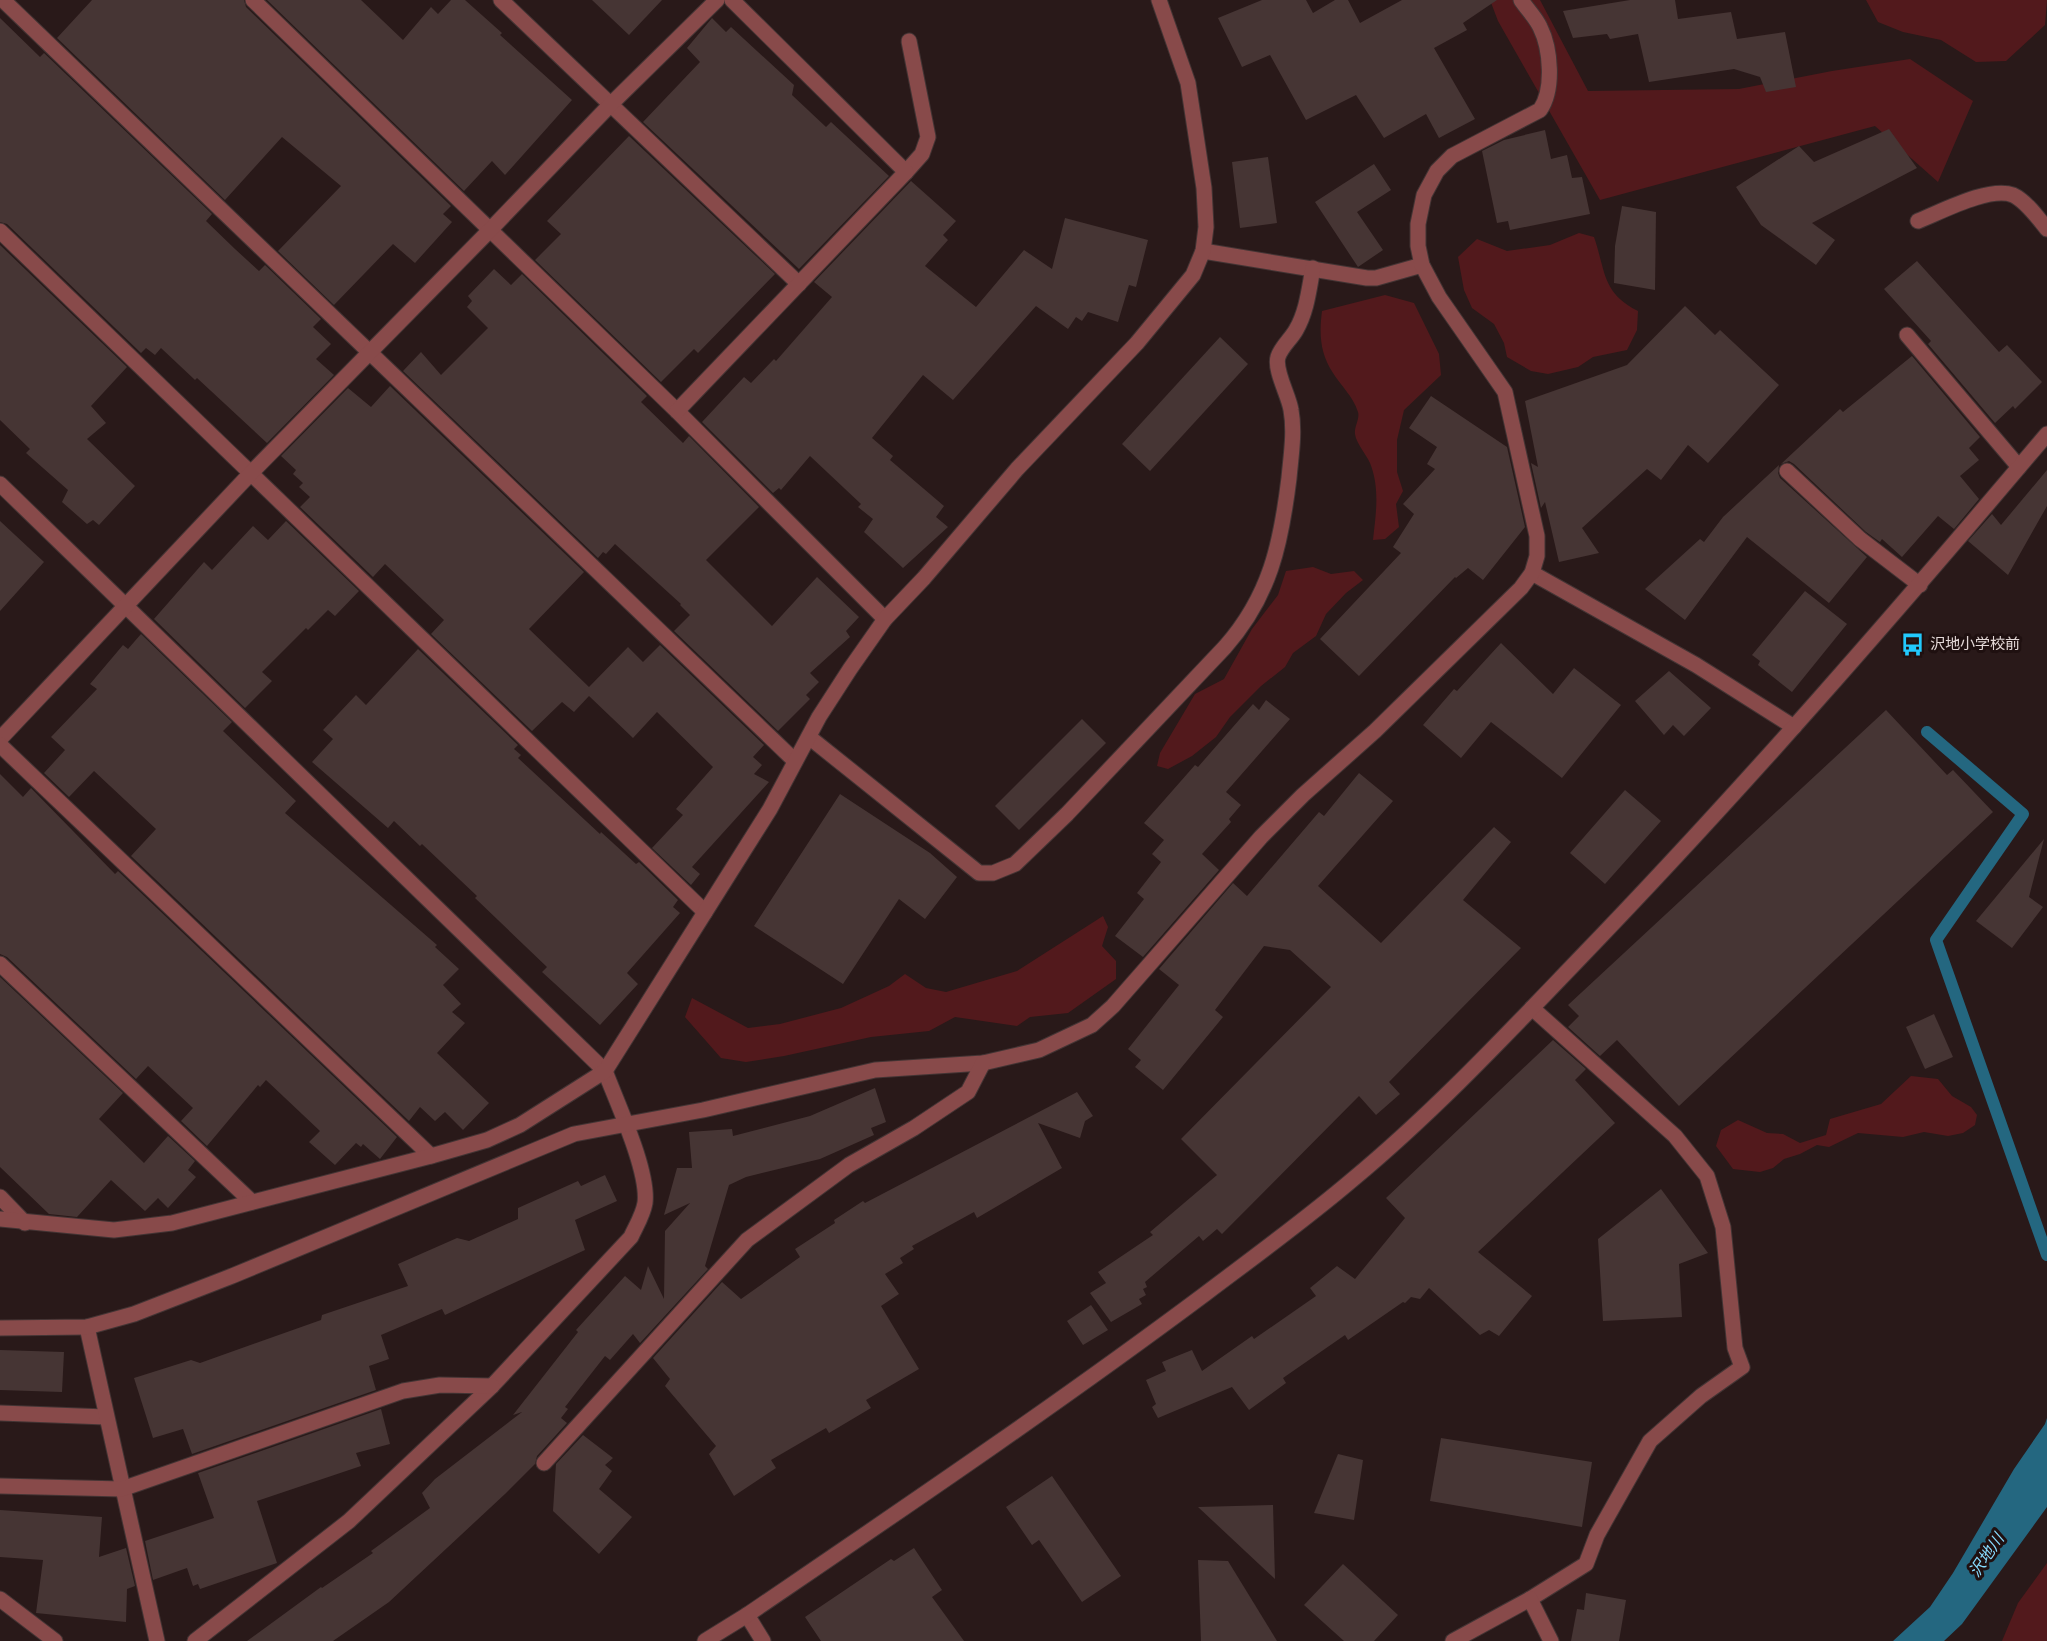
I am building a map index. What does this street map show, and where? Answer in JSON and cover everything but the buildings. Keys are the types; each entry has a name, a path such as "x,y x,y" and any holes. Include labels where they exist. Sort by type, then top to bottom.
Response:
{"street":[{"path":"3,0 795,762"},
{"path":"253,0 677,411 885,619"},
{"path":"501,0 800,284"},
{"path":"0,739 368,352 610,105 717,0"},
{"path":"732,0 906,172"},
{"path":"0,1219 114,1230 172,1223 487,1140 520,1125 605,1071 770,809 809,737 850,669 885,619 924,578 1017,470 1137,343 1192,275 1203,251 1206,217 1204,188 1188,83 1159,0"},
{"path":"0,1328 87,1327 134,1314 232,1276 574,1134 703,1110 875,1070 983,1063 1039,1050 1092,1024 1113,1006 1261,837 1303,795 1375,731 1521,588 1532,573 1537,536 1505,392 1439,297 1422,265 1418,246 1418,224 1424,195 1437,171 1452,156 1540,110 1546,102 1549,87 1549,61 1541,28 1521,0"},
{"path":"677,411 922,154 928,137 909,41"},
{"path":"1918,221 1984,195 2000,193 2014,196 2047,229"},
{"path":"0,231 705,912"},
{"path":"1203,251 1376,278 1422,265"},
{"path":"809,737 979,873 993,873 1015,864 1067,814 1225,647 1259,597 1278,548 1293,445 1291,410 1279,370 1278,357 1301,318 1313,268"},
{"path":"1907,335 2019,467"},
{"path":"705,1641 747,1615 1016,1431 1146,1338 1353,1179 1449,1092 1669,866 1920,585 2047,434"},
{"path":"1787,471 1860,539 1920,585"},
{"path":"0,484 605,1071 646,1187 645,1204 631,1237 492,1386 349,1521 195,1641"},
{"path":"1532,573 1696,665 1794,727"},
{"path":"0,745 430,1156"},
{"path":"0,964 252,1202"},
{"path":"1453,1641 1530,1599 1586,1564 1597,1535 1650,1441 1701,1396 1742,1367 1735,1348 1723,1227 1707,1176 1675,1136 1532,1008"},
{"path":"544,1463 747,1240 849,1166 914,1128 968,1092 983,1063"},
{"path":"0,1197 25,1223"},
{"path":"87,1327 157,1641"},
{"path":"0,1486 122,1489 404,1390 440,1385 492,1386"},
{"path":"0,1413 106,1417"},
{"path":"0,1599 55,1641"},
{"path":"1530,1599 1551,1641"},
{"path":"747,1615 763,1641"}],"shaded area":[{"path":"1490,0 1540,0 1588,91 1739,89 1910,59 1973,101 1938,182 1875,126 1600,200 1498,21"},
{"path":"1866,0 2047,0 2045,25 2006,61 1976,62 1941,40 1903,32 1878,22"},
{"path":"1579,233 1594,237 1611,289 1626,304 1638,311 1637,330 1627,350 1593,357 1578,367 1548,374 1531,371 1507,357 1504,343 1494,324 1472,308 1464,290 1458,257 1477,239 1507,251 1550,245"},
{"path":"1385,295 1414,303 1439,354 1441,375 1404,410 1397,440 1397,472 1403,491 1396,504 1399,527 1385,539 1373,540 1376,501 1373,472 1356,437 1358,412 1325,358 1321,343 1321,328 1322,311"},
{"path":"1313,567 1331,574 1354,571 1363,580 1346,593 1326,614 1316,636 1293,653 1285,667 1261,686 1230,717 1216,737 1192,756 1168,769 1157,766 1160,753 1195,694 1224,679 1252,629 1278,595 1286,571"},
{"path":"1103,916 1108,927 1102,946 1116,961 1116,979 1068,1013 1030,1017 1017,1026 955,1017 929,1031 871,1037 746,1062 721,1058 685,1017 692,998 748,1028 780,1024 841,1008 889,986 905,974 926,988 946,992 1017,971"},
{"path":"1911,1076 1938,1079 1952,1096 1971,1107 1977,1115 1975,1125 1963,1133 1948,1136 1924,1132 1903,1137 1858,1133 1829,1147 1817,1145 1784,1159 1773,1168 1760,1172 1733,1169 1716,1146 1721,1130 1738,1120 1767,1133 1783,1134 1800,1143 1826,1135 1830,1119 1881,1104"},
{"path":"2047,1563 2047,1641 2002,1641 2018,1603"}],"water":[{"name":"沢地川","path":"2047,1418 2047,1507 1962,1624 1944,1641 1893,1641 1930,1607"}],"waterway":[{"path":"1927,732 2023,814 1936,940 2047,1255"}],"place":[{"name":"沢地小学校前","path":"1912,644"}]}
